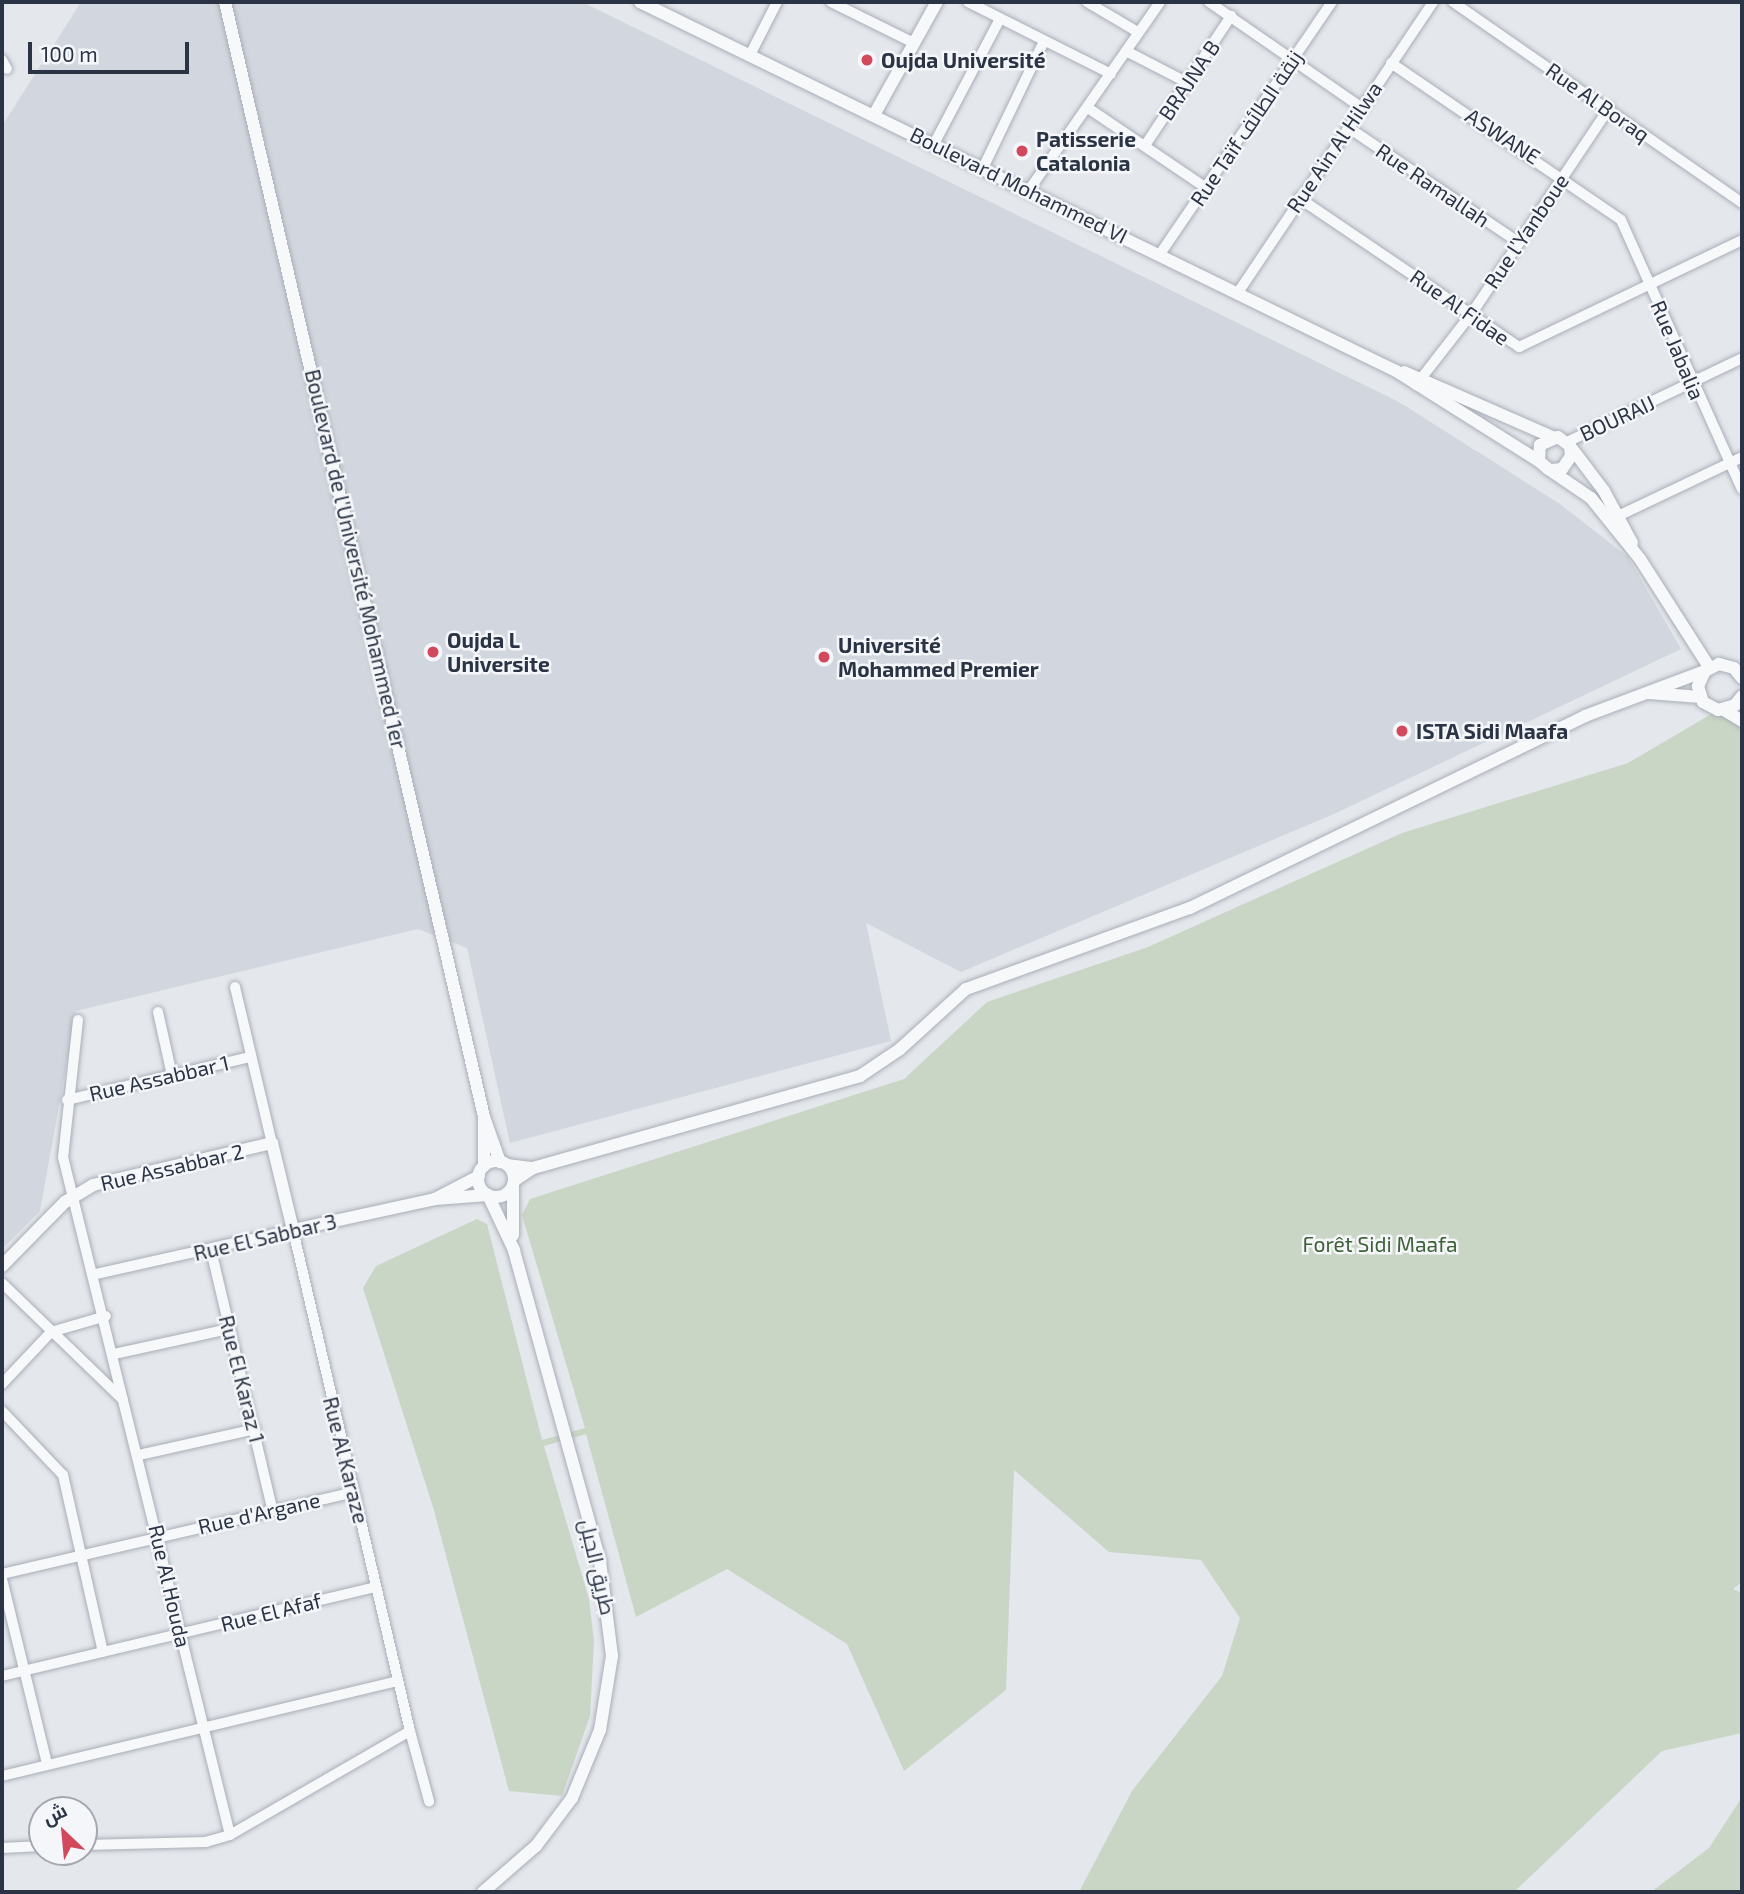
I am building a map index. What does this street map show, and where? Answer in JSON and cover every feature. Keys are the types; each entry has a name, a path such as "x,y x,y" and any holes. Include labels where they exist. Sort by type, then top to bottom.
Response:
{"street":[{"name":"Boulevard de l'Université Mohammed 1er","path":"225,2 484,1117 513,1183"},
{"name":"Boulevard Mohammed VI","path":"640,2 1396,371 1552,437"},
{"path":"750,55 777,2"},
{"path":"831,2 914,43"},
{"path":"874,115 937,2"},
{"path":"968,2 1111,74"},
{"path":"1087,2 1138,32"},
{"path":"1029,190 1160,2"},
{"path":"1209,2 1294,58 1362,108"},
{"name":"Rue Taïf زنقة الطائف","path":"1160,254 1332,2"},
{"name":"Rue Ain Al Hilwa","path":"1237,294 1433,2"},
{"name":"Rue Al Boraq","path":"1453,2 1742,203"},
{"name":"BRAJNA B","path":"1146,144 1231,16"},
{"path":"934,144 1000,19"},
{"path":"983,168 1044,41"},
{"path":"1126,51 1188,83"},
{"name":"ASWANE","path":"1391,63 1614,211"},
{"path":"1088,108 1146,144 1206,188"},
{"name":"Rue l’Yanboue","path":"1418,380 1472,313 1609,108"},
{"name":"Rue Ramallah","path":"1349,128 1518,242"},
{"name":"Rue Al Fidae","path":"1299,198 1472,313 1513,345 1526,347 1651,288 1742,240"},
{"name":"Rue Jabalia","path":"1614,211 1651,288 1691,384 1742,489"},
{"name":"BOURAIJ","path":"1568,444 1742,358"},
{"name":"Boulevard Mohammed VI","path":"1418,380 1539,461"},
{"path":"1640,559 1618,516 1568,444 1552,437 1540,445 1539,461 1591,498 1640,559 1711,667"},
{"path":"1552,470 1570,461 1568,444"},
{"path":"1618,516 1742,457"},
{"path":"1711,667 1698,686 1700,697 1713,709 1724,710 1742,721"},
{"path":"514,1250 513,1183 533,1168 860,1076 900,1049 966,989 1190,908 1642,692 1711,667 1740,671"},
{"path":"1642,692 1700,697"},
{"path":"1724,710 1742,696"},
{"name":"Rue Al Karaze","path":"234,988 398,1681 429,1801"},
{"path":"158,1012 172,1076"},
{"name":"Rue Al Houda","path":"78,1020 67,1100 63,1157 96,1274 230,1835"},
{"name":"Rue Assabbar 1","path":"67,1100 251,1057"},
{"name":"Boulevard de l'Université Mohammed 1er","path":"481,1171 484,1117"},
{"name":"Rue Assabbar 2","path":"75,1195 127,1175 272,1143"},
{"path":"504,1164 533,1168"},
{"name":"Rue El Sabbar 3","path":"435,1199 481,1171 504,1164"},
{"path":"481,1171 488,1195 514,1250"},
{"name":"Rue El Sabbar 3","path":"96,1274 435,1199 503,1196 513,1183"},
{"path":"2,1266 75,1195"},
{"name":"Rue El Karaz 1","path":"212,1250 272,1510"},
{"name":"طريق الجبل","path":"483,1892 536,1846 572,1798 600,1730 612,1656 605,1580 514,1250"},
{"path":"2,1283 125,1402"},
{"path":"2,1384 51,1332 106,1316"},
{"path":"114,1354 229,1329"},
{"path":"2,1411 60,1469 103,1652"},
{"path":"139,1455 255,1429"},
{"name":"Rue d'Argane","path":"2,1576 159,1536 354,1492"},
{"path":"2,1576 47,1764"},
{"name":"Rue El Afaf","path":"2,1676 376,1587"},
{"path":"2,1776 203,1731 398,1681"},
{"path":"98,1845 206,1842 230,1835 410,1731"},
{"path":"2,1847 28,1846"}],"shaded area":[{"name":"Université Mohammed Premier","path":"81,2 582,2 1399,402 1560,504 1628,557 1681,649 1334,814 961,972 866,923 891,1041 510,1143 467,948 418,929 76,1011 40,1211 2,1249 2,126"}],"green space":[{"name":"Forêt Sidi Maafa","path":"1742,696 1742,1582 1733,1589 1742,1593 1742,1733 1662,1751 1514,1892 1079,1892 1132,1791 1222,1676 1240,1618 1201,1560 1109,1552 1014,1470 1006,1690 904,1771 847,1644 727,1569 636,1617 586,1434 544,1446 589,1599 594,1641 590,1716 562,1796 509,1791 433,1507 363,1288 376,1266 477,1219 487,1224 542,1440 585,1428 522,1215 530,1199 904,1079 987,1002 1148,947 1402,833 1628,763"},
{"path":"1742,1797 1742,1892 1651,1892 1709,1848"}],"place":[{"name":"Oujda Université","path":"867,60"},
{"name":"Patisserie Catalonia","path":"1022,151"},
{"name":"Oujda L Universite","path":"433,652"},
{"name":"Université Mohammed Premier","path":"824,657"},
{"name":"ISTA Sidi Maafa","path":"1402,731"}]}
